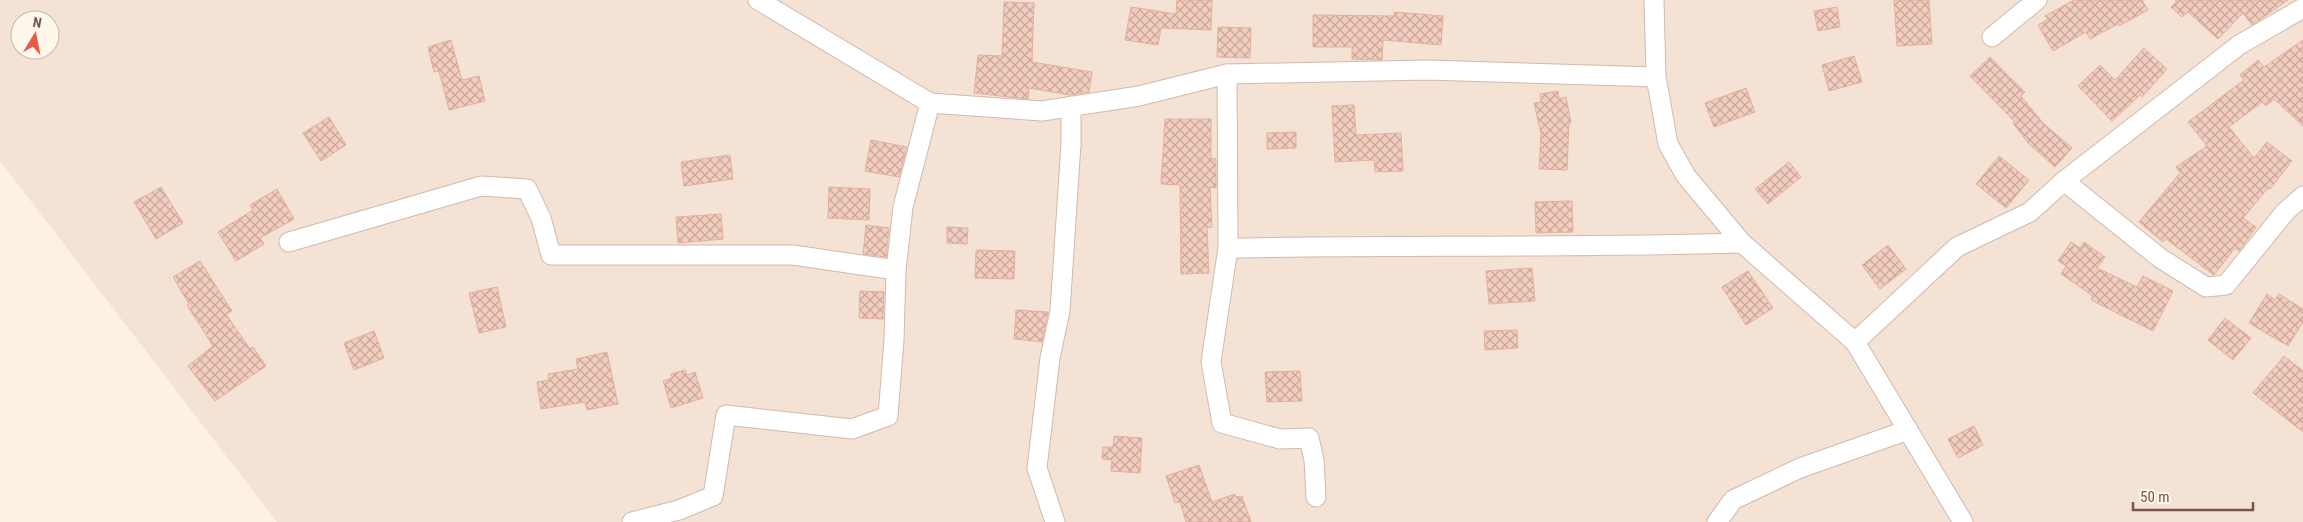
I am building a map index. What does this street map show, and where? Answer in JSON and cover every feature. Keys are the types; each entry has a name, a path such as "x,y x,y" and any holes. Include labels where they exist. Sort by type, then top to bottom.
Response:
{"street":[{"path":"758,0 930,103 1042,111 1140,96 1227,74 1427,70 1656,78"},
{"path":"1654,0 1656,78 1668,144 1686,176 1742,243 1855,342 1963,522"},
{"path":"1992,37 2037,0"},
{"path":"1855,342 1957,247 2030,212 2064,181 2240,45 2303,8"},
{"path":"1227,74 1228,248 1211,362 1222,423 1280,439 1309,438 1314,460 1316,497"},
{"path":"632,522 679,510 713,496 726,414 852,430 888,416 894,340 896,270 903,207 930,103"},
{"path":"1054,522 1037,468 1050,358 1060,311 1071,144 1071,106"},
{"path":"2064,181 2160,258 2206,287 2226,285 2285,212 2303,196"},
{"path":"288,242 481,186 527,189 541,218 551,255 794,255 896,270"},
{"path":"1228,248 1618,246 1742,243"},
{"path":"1717,522 1733,500 1800,468 1908,430"}],"shaded area":[{"path":"0,0 2303,0 2303,522 277,522 0,161"}],"building":[{"path":"1177,0 1212,0 1211,30 1161,28 1158,45 1125,40 1131,7 1176,14"},
{"path":"1894,0 1929,0 1932,44 1897,46"},
{"path":"2074,0 2142,0 2148,10 2090,39 2086,32 2053,51 2038,25 2048,19 2045,16"},
{"path":"2175,0 2288,0 2252,25 2243,13 2218,39 2188,12 2182,17 2171,7 2177,1"},
{"path":"1004,2 1034,3 1032,62 1092,72 1089,92 1070,95 1029,88 1028,99 974,93 978,55 1002,56"},
{"path":"1837,7 1840,27 1818,31 1814,11"},
{"path":"1394,12 1443,16 1441,45 1383,40 1382,60 1352,59 1352,47 1313,47 1313,15 1394,16"},
{"path":"1218,27 1251,28 1250,58 1217,57"},
{"path":"451,40 462,80 479,76 485,101 449,110 439,71 434,72 428,47"},
{"path":"2303,40 2303,126 2274,99 2266,106 2262,102 2229,127 2254,158 2267,142 2292,161 2270,189 2268,188 2243,218 2256,227 2239,251 2235,248 2214,275 2166,239 2163,242 2139,222 2180,173 2176,167 2207,146 2188,122 2244,80 2240,75 2258,60 2264,67"},
{"path":"2144,48 2167,69 2142,97 2140,95 2112,121 2078,86 2100,65 2115,80"},
{"path":"1854,56 1862,82 1829,91 1822,65"},
{"path":"1990,57 2025,92 2021,96 2043,123 2072,148 2055,167 2028,143 2013,123 2015,122 1970,76"},
{"path":"1746,88 1755,112 1714,127 1705,103"},
{"path":"1558,91 1559,99 1566,97 1571,123 1569,123 1567,170 1539,169 1541,134 1534,103 1541,102 1540,94"},
{"path":"1354,105 1356,135 1401,133 1403,171 1375,172 1374,160 1335,162 1332,106"},
{"path":"329,117 346,145 321,161 303,133"},
{"path":"1165,119 1211,119 1211,158 1216,159 1216,188 1210,187 1212,227 1207,228 1209,273 1181,274 1180,185 1161,184"},
{"path":"1296,132 1296,148 1267,149 1267,133"},
{"path":"871,140 907,147 899,177 865,171"},
{"path":"730,155 733,179 684,186 681,162"},
{"path":"1999,156 2029,180 2006,208 1976,184"},
{"path":"1789,162 1801,177 1768,204 1755,189"},
{"path":"161,187 183,223 156,239 134,202"},
{"path":"829,187 870,189 869,220 828,218"},
{"path":"277,189 294,219 260,238 264,244 236,261 218,232 253,210 250,205"},
{"path":"1572,201 1573,232 1536,233 1535,202"},
{"path":"721,214 723,239 678,243 676,217"},
{"path":"866,225 889,228 886,257 863,254"},
{"path":"947,227 968,228 967,244 947,243"},
{"path":"2071,242 2080,248 2084,242 2105,257 2097,268 2137,287 2143,276 2173,291 2153,331 2091,300 2093,296 2061,274 2066,266 2058,261"},
{"path":"1888,245 1906,269 1880,289 1862,265"},
{"path":"976,250 1015,251 1014,279 975,278"},
{"path":"200,261 232,311 226,314 250,349 253,347 266,366 215,401 188,366 213,346 187,305 189,304 173,277"},
{"path":"1532,268 1535,301 1489,304 1486,271"},
{"path":"1748,271 1773,308 1746,325 1722,287"},
{"path":"497,287 506,327 479,333 469,293"},
{"path":"860,291 884,292 883,319 859,318"},
{"path":"2267,294 2275,300 2279,294 2303,309 2303,322 2288,346 2249,323"},
{"path":"1016,310 1048,312 1042,342 1014,339"},
{"path":"2225,318 2251,338 2233,360 2208,340"},
{"path":"1517,330 1518,348 1485,350 1484,331"},
{"path":"374,331 384,358 354,370 344,343"},
{"path":"607,352 618,404 587,410 585,402 541,409 537,382 549,380 548,374 578,369 576,359"},
{"path":"2284,356 2303,371 2303,432 2253,393"},
{"path":"685,370 687,375 695,372 703,398 671,408 663,381 672,378 671,374"},
{"path":"1300,371 1302,401 1267,402 1265,372"},
{"path":"1974,426 1983,445 1958,458 1948,439"},
{"path":"1114,436 1142,438 1140,473 1111,471 1112,460 1102,459 1103,447 1113,447"},
{"path":"1199,465 1212,502 1235,494 1236,497 1242,496 1251,522 1186,522 1180,502 1175,503 1166,476"}]}
